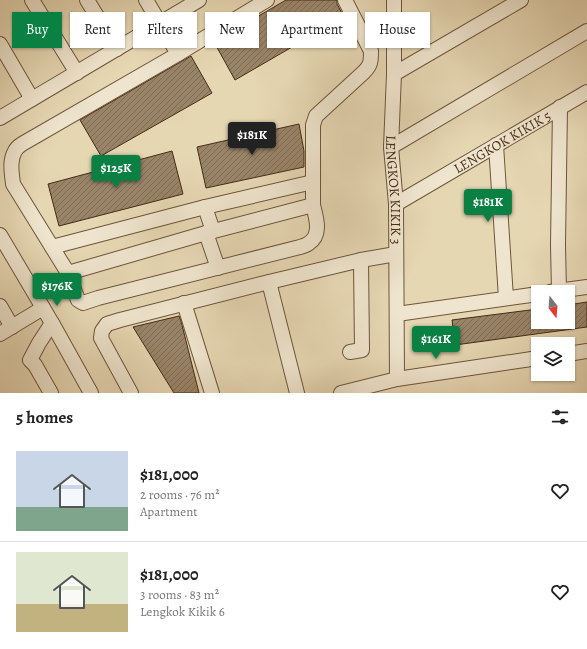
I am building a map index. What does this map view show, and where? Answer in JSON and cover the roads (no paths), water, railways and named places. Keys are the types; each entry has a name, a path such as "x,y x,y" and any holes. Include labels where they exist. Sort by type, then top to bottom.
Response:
{"street":[{"path":"32,0 77,73"},
{"path":"87,0 117,49"},
{"path":"146,0 153,12"},
{"path":"180,12 200,0"},
{"path":"267,0 178,54 22,144 15,151 12,158 11,168 13,184 68,273 78,300 83,303 300,247 310,243 317,232 316,217 313,205 313,125 316,116 370,66 371,51 345,0"},
{"name":"LENGKOK KIKIK 3","path":"394,0 394,74 391,147 396,204 397,379"},
{"path":"394,74 521,0"},
{"path":"391,147 587,31"},
{"path":"0,118 133,40"},
{"path":"0,44 32,99"},
{"path":"174,48 178,54"},
{"name":"LENGKOK KIKIK 5","path":"396,204 587,92"},
{"path":"555,285 558,245 560,108"},
{"path":"496,145 506,298"},
{"path":"52,247 205,206 313,182"},
{"path":"68,273 210,232 313,205"},
{"path":"205,206 218,268"},
{"path":"0,234 91,393"},
{"path":"131,393 101,338 102,331 107,324 269,282 361,260 396,254"},
{"path":"350,352 362,350 361,260"},
{"path":"269,282 297,393"},
{"path":"575,288 587,287"},
{"path":"397,314 531,295"},
{"path":"184,303 212,393"},
{"path":"0,306 12,327"},
{"path":"0,334 43,308"},
{"path":"51,393 35,365 30,360 39,342 52,323"},
{"path":"575,353 587,351"},
{"path":"340,393 397,379 531,359"}]}
